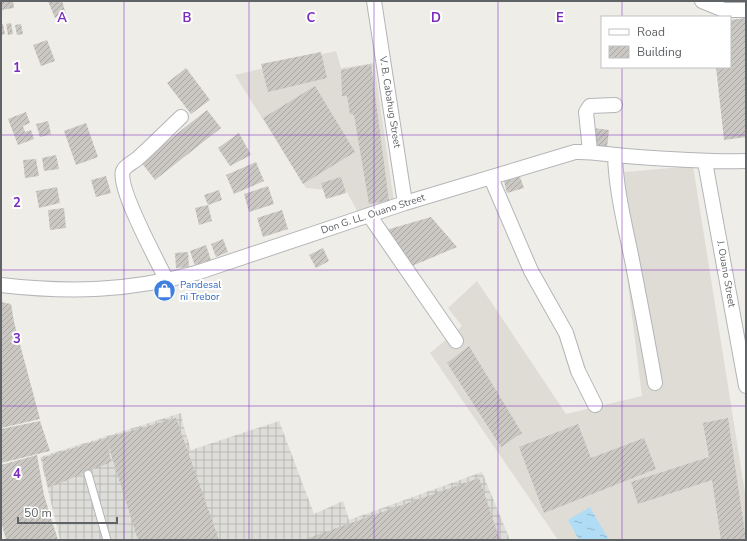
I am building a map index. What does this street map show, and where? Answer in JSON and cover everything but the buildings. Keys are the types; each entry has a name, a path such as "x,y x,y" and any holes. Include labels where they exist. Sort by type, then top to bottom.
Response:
{"street":[{"name":"V. B. Cabahug Street","path":"374,1 405,203"},
{"path":"702,1 724,10 746,10"},
{"path":"590,151 586,112 590,106 615,105"},
{"path":"167,281 124,190 123,172 126,167 181,117"},
{"name":"Don G. LL. Ouano Street","path":"1,285 50,289 95,290 167,281 196,273 405,203 575,152 590,151 615,155 705,162 746,161"},
{"path":"615,155 616,176 620,201 655,383"},
{"name":"J. Ouano Street","path":"705,162 746,386"},
{"path":"491,178 531,271 566,333 578,370 595,405"},
{"path":"369,215 456,340"}],"lane":[{"path":"88,474 107,540"}],"shaded area":[{"path":"336,51 341,68 374,63 394,202 357,211 347,192 306,188 235,75"},
{"path":"693,166 746,499 746,540 558,540 430,353 462,326 448,308 477,281 566,414 642,396 614,173"},
{"path":"181,413 191,450 279,421 314,514 343,501 349,520 482,472 510,540 60,540 40,457"}],"water":[{"path":"590,507 609,540 579,540 568,520"}],"place":[{"name":"Pandesal ni Trebor","path":"165,291"}]}
